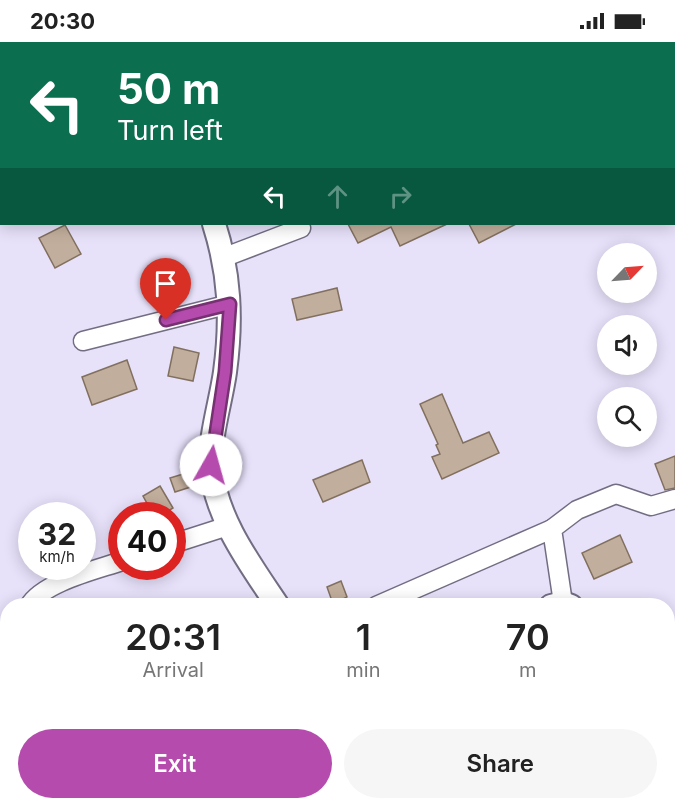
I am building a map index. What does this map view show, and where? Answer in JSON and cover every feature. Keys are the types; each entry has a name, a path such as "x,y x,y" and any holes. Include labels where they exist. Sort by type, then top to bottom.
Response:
{"street":[{"path":"214,225 225,256 230,304 225,372 211,465 215,488 228,526 273,598"},
{"path":"225,256 301,228"},
{"path":"83,341 230,304"},
{"path":"394,598 552,529 577,510 616,494 651,506 675,499"},
{"path":"186,540 228,526"},
{"path":"552,529 561,598"},
{"path":"34,598 69,579 108,566"}],"building":[{"path":"65,225 81,254 55,268 39,238"},
{"path":"349,225 445,225 400,246 391,227 358,243"},
{"path":"470,225 514,225 479,243"},
{"path":"337,288 342,310 297,320 292,299"},
{"path":"174,347 199,353 193,381 168,376"},
{"path":"127,360 137,389 92,405 82,377"},
{"path":"442,394 463,443 489,432 499,453 442,479 432,457 440,454 436,445 438,444 420,404"},
{"path":"675,456 675,488 665,490 655,464"},
{"path":"362,460 370,482 323,502 313,480"},
{"path":"193,471 197,485 175,492 170,478"},
{"path":"160,486 169,502 146,502 143,496"},
{"path":"620,535 632,562 594,579 582,553"},
{"path":"341,581 347,597 331,598 327,587"}],"route":[{"path":"166,320 230,304 225,372 216,416 211,465"}]}
